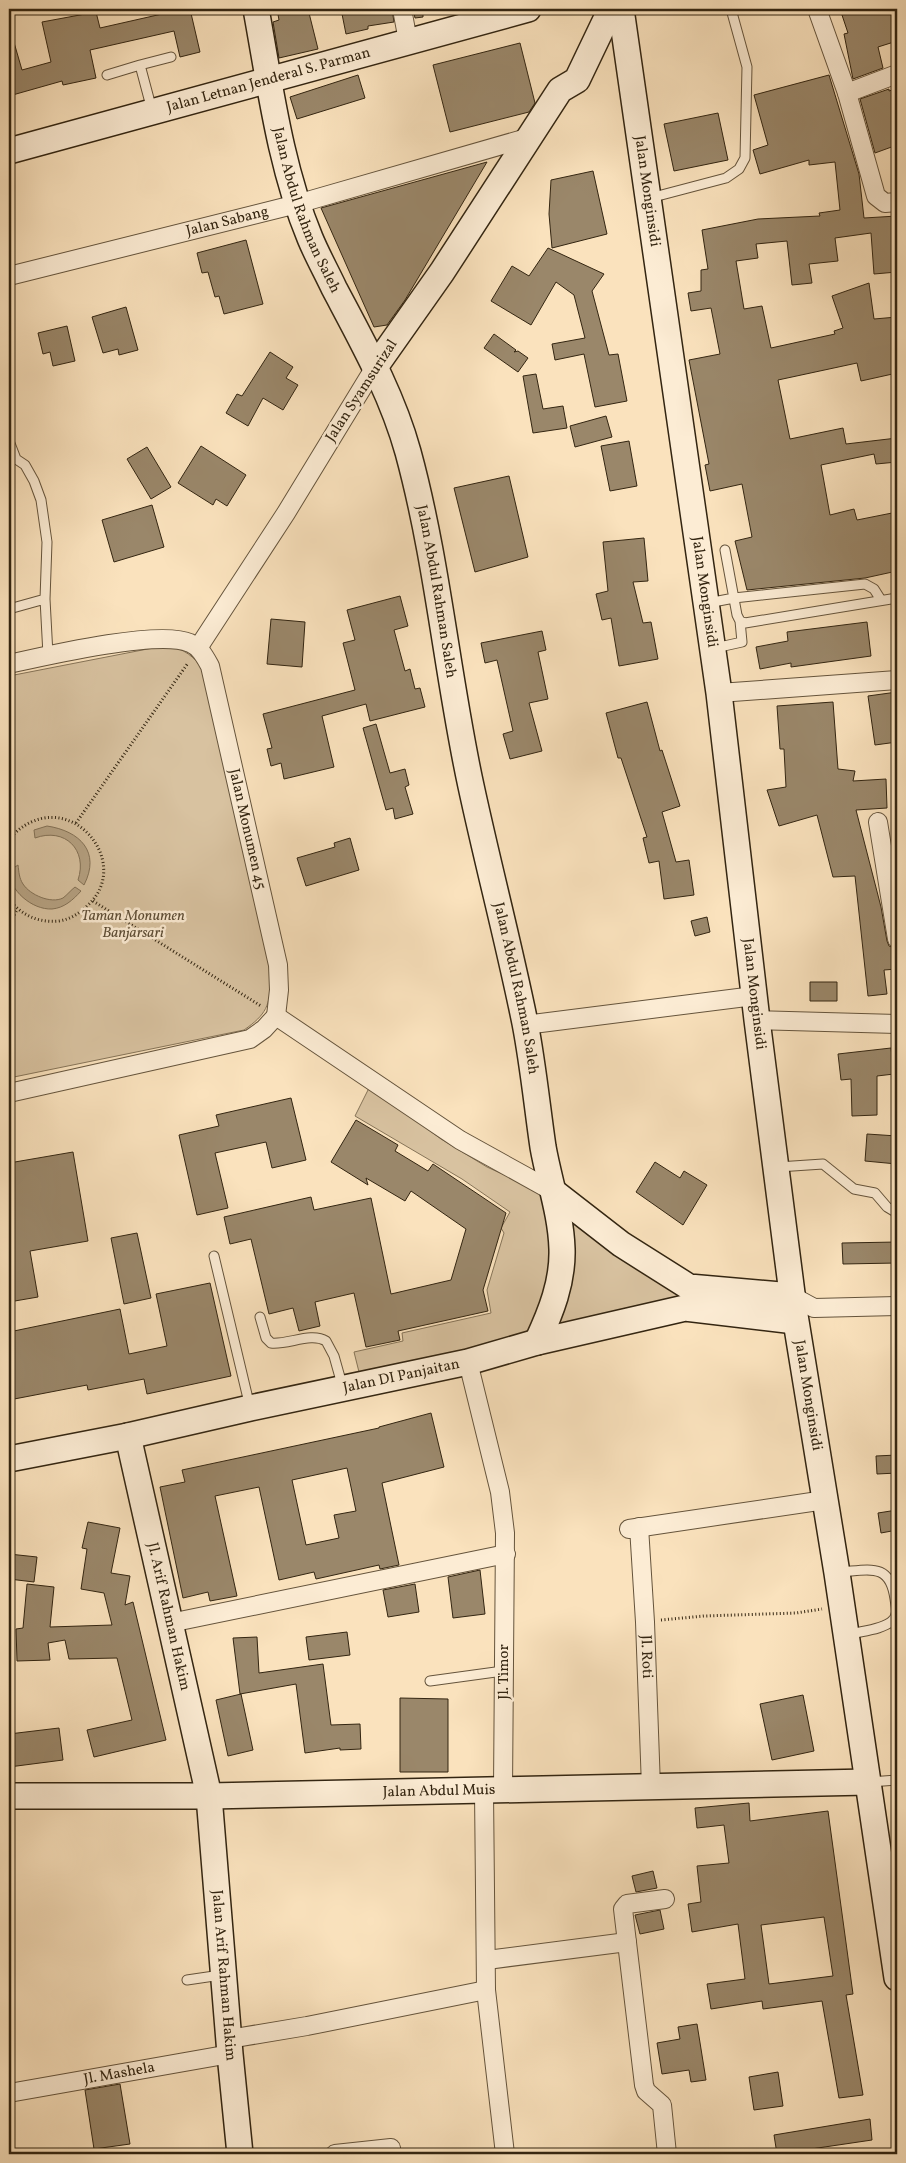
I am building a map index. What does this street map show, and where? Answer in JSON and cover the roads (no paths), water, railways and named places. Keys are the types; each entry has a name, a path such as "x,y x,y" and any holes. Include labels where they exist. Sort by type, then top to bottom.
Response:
{"main road":[{"name":"Jalan Abdul Rahman Saleh","path":"256,9 269,81 297,204 311,241 375,368 407,451 418,498 434,574 467,766 526,1025 544,1153 560,1222 562,1253 556,1291 550,1314 537,1342"},
{"name":"Jalan Letnan Jenderal S. Parman","path":"9,151 528,9"},
{"path":"560,90 566,71 600,9"},
{"path":"560,90 577,80 611,9"},
{"name":"Jalan Monginsidi","path":"621,9 719,693 755,1008 792,1296 805,1315 825,1500 868,1782 893,1918 897,1978"},
{"name":"Jalan Syamsurizal","path":"375,368 442,272 560,90"},
{"path":"554,1192 687,1298 792,1296"},
{"name":"Jalan DI Panjaitan","path":"9,1459 128,1436 468,1362 687,1298 805,1315"},
{"name":"Jl. Arif Rahman Hakim","path":"128,1436 209,1796"},
{"name":"Jalan Abdul Muis","path":"9,1796 209,1796 868,1782"},
{"name":"Jalan Arif Rahman Hakim","path":"209,1796 229,2047 240,2154"}],"street":[{"path":"402,9 408,41"},
{"path":"817,9 847,93 876,196 885,203 897,202"},
{"path":"847,93 897,74"},
{"name":"Jalan Sabang","path":"9,276 297,204 530,137"},
{"name":"Jalan Syamsurizal","path":"198,648 286,513 375,368"},
{"path":"9,664 48,655 124,642 169,640 189,642 198,648"},
{"name":"Jalan Monumen 45","path":"198,648 210,666 278,965 279,990 276,1016"},
{"path":"719,693 897,680"},
{"path":"878,822 897,939"},
{"path":"526,1025 755,1008 897,1024"},
{"path":"9,1093 250,1039 264,1029 276,1016 460,1140 554,1192"},
{"path":"805,1315 897,1306"},
{"name":"Jl. Timor","path":"468,1362 500,1492 506,1554 503,1671 494,1790 486,1990 505,2154"},
{"name":"Jl. Roti","path":"651,1787 645,1622 634,1528 825,1500"},
{"path":"170,1623 506,1554"},
{"path":"666,1899 624,1906 644,2085 646,2091 662,2105 666,2154"},
{"path":"487,1960 627,1942"},
{"name":"Jl. Mashela","path":"9,2093 229,2047 307,2026 486,1990"},
{"path":"335,2154 391,2148"}],"lane":[{"path":"647,199 726,178 739,169 745,158 748,67 731,9"},
{"path":"107,75 171,57"},
{"path":"140,65 152,112"},
{"path":"9,441 12,459 25,465 34,481 40,500 47,542 45,599 48,655"},
{"path":"712,648 742,642 740,620 725,550"},
{"path":"706,604 734,598 865,584 874,589 882,600"},
{"path":"740,620 745,623 752,623 897,598"},
{"path":"9,608 45,599"},
{"path":"775,1167 823,1164 854,1189 875,1193 887,1207 897,1212"},
{"path":"214,1256 250,1408"},
{"path":"260,1317 266,1338 271,1344 315,1338 326,1342 334,1356 344,1388"},
{"path":"837,1573 877,1570 887,1576 893,1587 896,1610 894,1620 888,1624 846,1635"},
{"path":"430,1681 503,1671"},
{"path":"868,1782 897,1780"},
{"path":"187,1980 223,1975"}],"park label":[{"name":"Taman Monumen Banjarsari","path":"133,924"}]}
